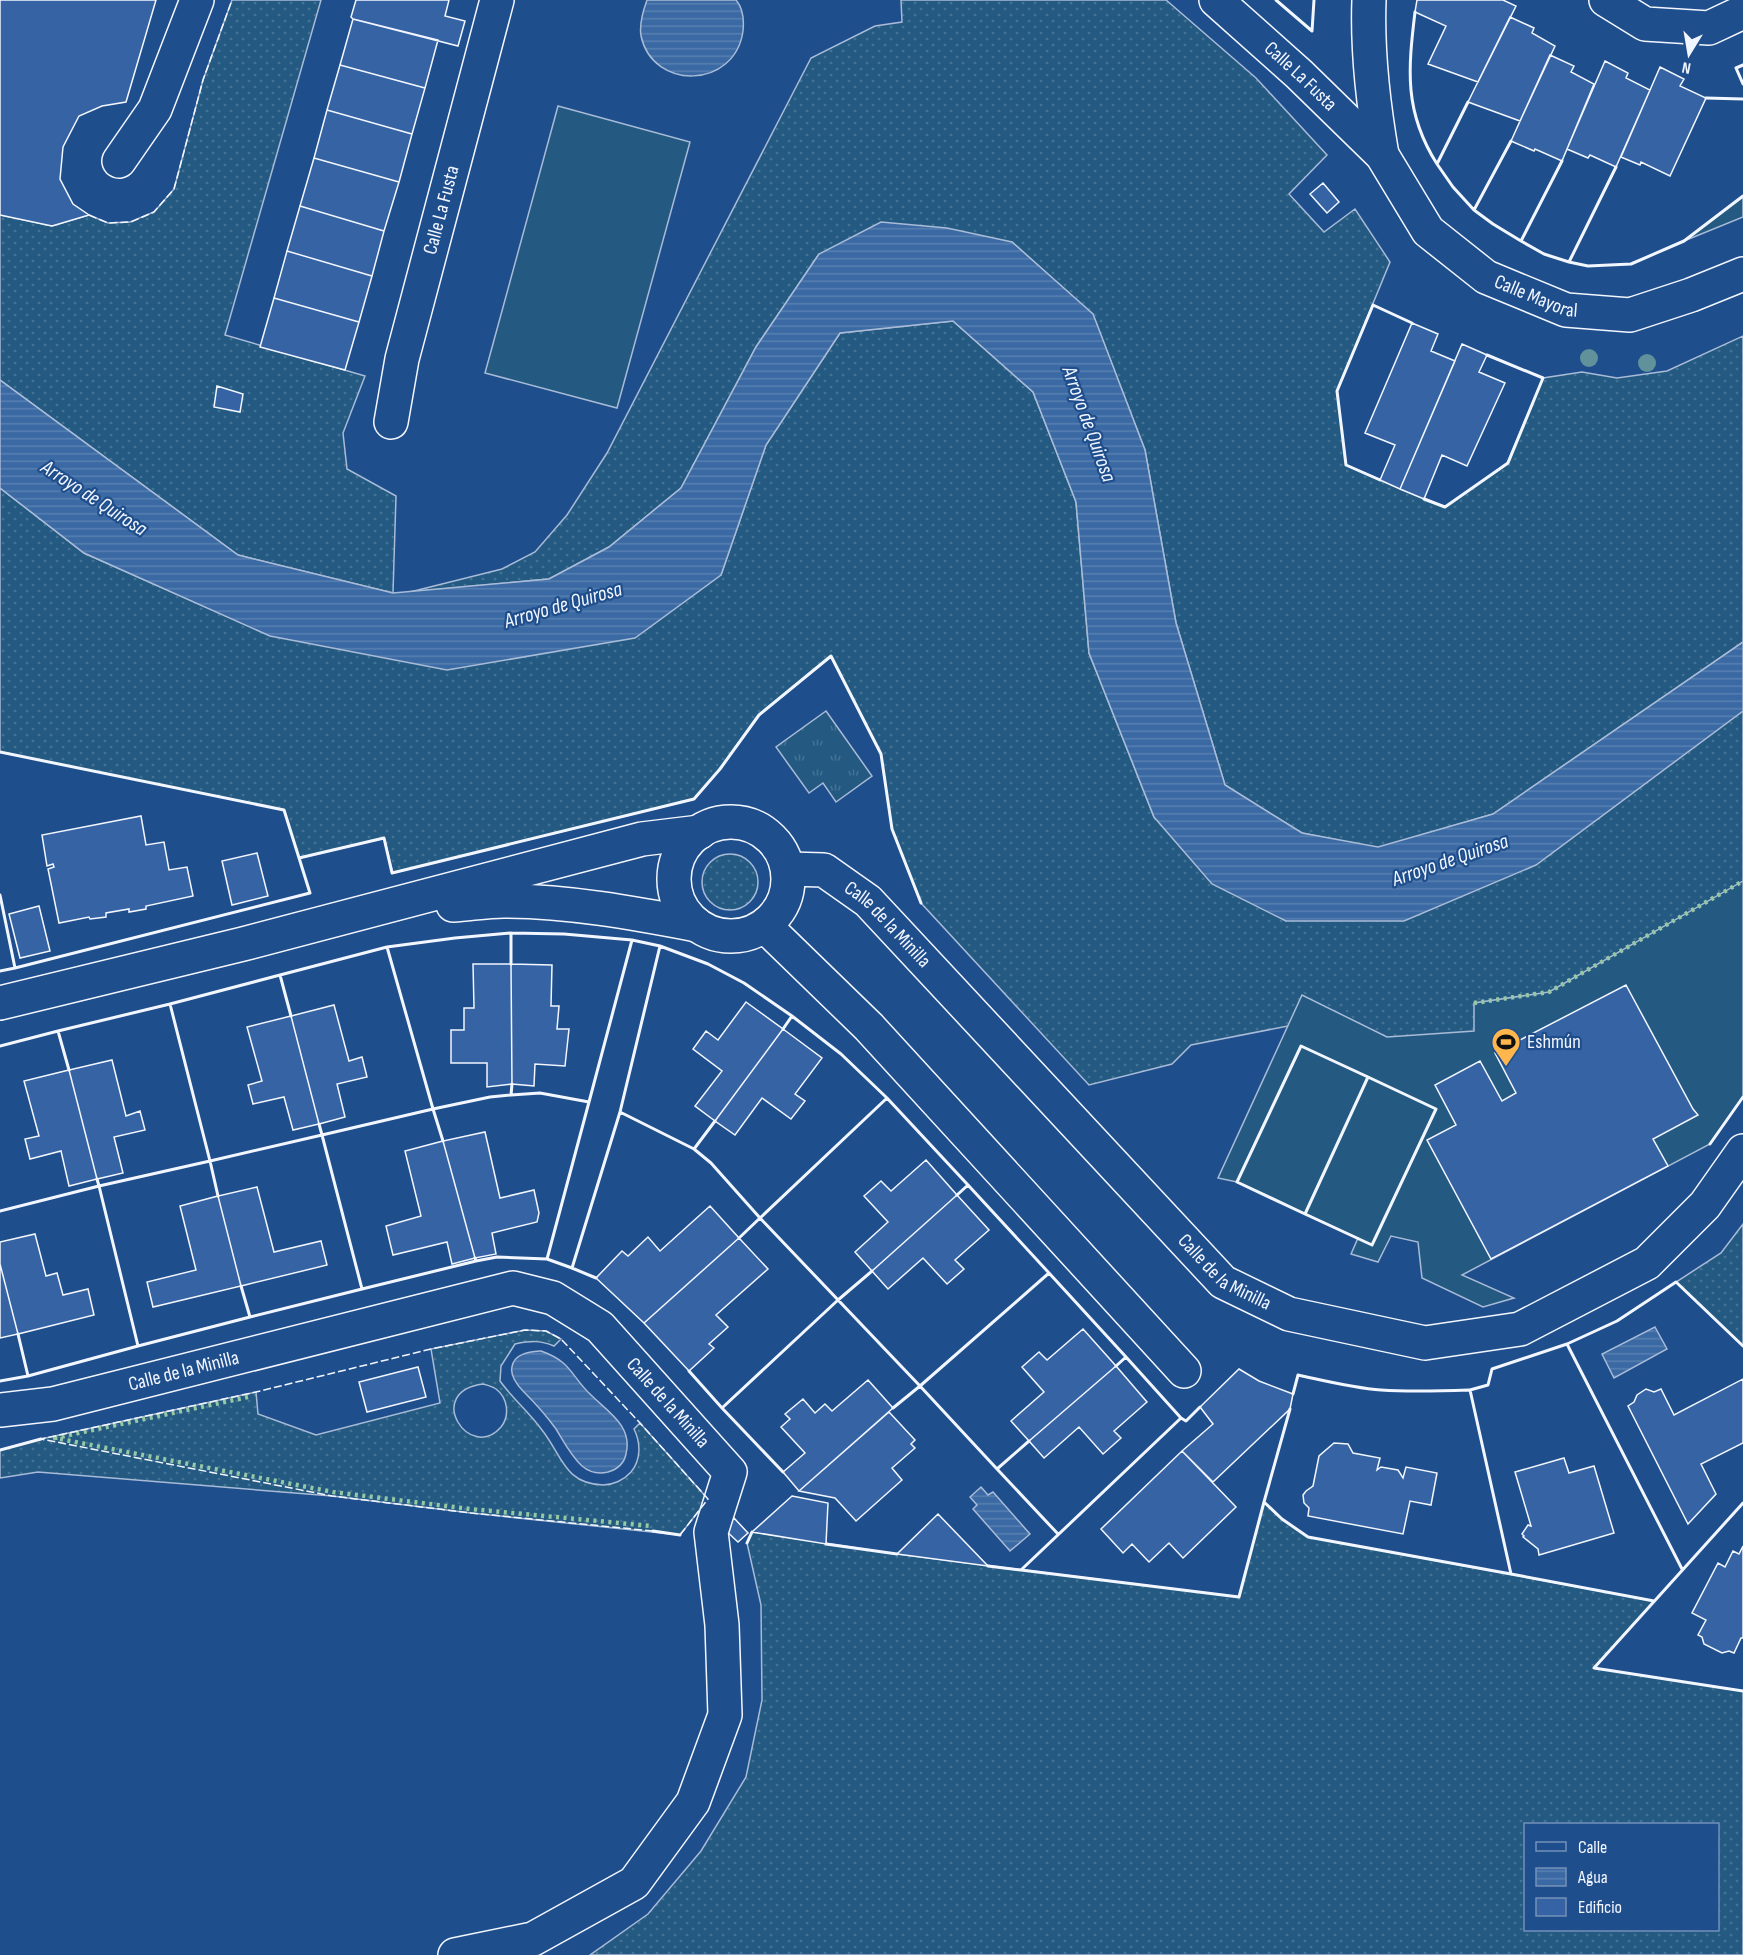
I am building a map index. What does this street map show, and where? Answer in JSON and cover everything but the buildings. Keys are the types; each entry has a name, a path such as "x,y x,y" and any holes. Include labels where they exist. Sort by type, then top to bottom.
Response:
{"street":[{"path":"119,161 155,109 197,0"},
{"name":"Calle La Fusta","path":"391,422 402,359 497,0"},
{"name":"Calle La Fusta","path":"1216,0 1299,74 1382,155"},
{"path":"1369,0 1367,34 1372,98 1382,155"},
{"path":"1606,0 1645,24 1709,28 1743,12"},
{"name":"Calle Mayoral","path":"1382,155 1428,231 1486,277 1566,310 1630,315 1691,296 1743,274"},
{"path":"736,822 754,826 770,837 782,851 788,869 789,885 785,901 765,926 748,934 730,937 712,934 697,925 684,912 676,896 674,878 681,852 686,844 700,832 717,824 736,822"},
{"path":"0,1003 367,912 642,839 700,832"},
{"name":"Calle de la Minilla","path":"788,869 824,870 868,901 1223,1282 1289,1314 1425,1343 1520,1329 1647,1263 1705,1205 1743,1151"},
{"path":"367,912 503,901 576,906 697,925"},
{"path":"765,926 869,1027 1184,1371"},
{"name":"Calle de la Minilla","path":"0,1410 53,1404 513,1288 553,1298 600,1327 730,1472 711,1532 722,1625 725,1715 693,1802 634,1883 533,1939 455,1955"}],"green space":[{"path":"232,0 321,0 225,335 365,376 343,433 347,469 396,496 393,593 238,555 0,380 0,215 52,226 89,215 108,223 130,222 154,212 174,189 203,80"},
{"path":"901,0 1166,0 1256,78 1327,155 1289,194 1324,232 1355,209 1390,262 1337,391 1346,465 1445,507 1507,463 1543,378 1582,372 1617,378 1667,371 1743,336 1743,642 1493,814 1378,848 1302,833 1225,785 1176,623 1145,450 1093,315 1012,242 819,254 756,347 681,488 609,547 549,579 410,592 502,569 535,552 567,515 607,453 811,58 875,26 902,22"},
{"path":"558,106 690,142 617,408 485,373"},
{"path":"1743,196 1743,217 1684,241"},
{"path":"953,321 1033,392 1076,502 1089,653 1154,817 1286,921 1743,710 1743,977 1413,1087 1288,1026 1191,1045 1172,1064 1089,1085 921,903 892,829 881,754 831,657 759,715 720,769 694,799 393,873 384,838 299,858 284,810 0,752 0,488 84,553 271,636 721,575 766,445 840,333"},
{"path":"826,711 872,776 836,802 823,783 809,793 776,747"},
{"path":"730,854 745,859 753,867 758,882 753,897 745,905 730,910 715,905 707,897 702,882 707,867 715,859"},
{"name":"Eshmún","path":"1743,881 1743,1097 1710,1144 1462,1275 1514,1298 1483,1307 1422,1278 1418,1242 1391,1236 1378,1262 1351,1254 1358,1238 1237,1182 1218,1178 1302,995 1387,1037 1474,1031 1474,1003 1549,992"},
{"path":"1743,1224 1743,1346 1676,1282 1721,1253"},
{"path":"525,1330 546,1331 561,1339 554,1346 535,1342 515,1344 501,1366 500,1381 537,1423 572,1474 580,1480 603,1485 614,1483 625,1477 637,1462 639,1446 634,1429 640,1423 708,1499 680,1535 332,1496 38,1472 0,1478 0,1450 256,1392 258,1414 316,1435 440,1403 431,1349","holes":["483,1384 495,1388 500,1393 507,1413 501,1427 489,1436 477,1437 466,1431 458,1422 454,1411 456,1399 465,1390"]},
{"path":"1264,1502 1282,1519 1308,1537 1654,1601 1594,1668 1743,1691 1743,1955 590,1955 648,1914 701,1851 746,1777 762,1700 761,1605 747,1543 752,1532 897,1554 1239,1597"}],"water":[{"path":"647,0 736,0 742,11 743,23 737,50 725,64 710,73 694,76 676,74 661,67 648,54 641,36 641,22"},
{"name":"Arroyo de Quirosa","path":"881,222 947,228 1012,242 1093,314 1145,450 1176,623 1225,785 1302,833 1378,847 1493,814 1743,642 1743,711 1536,865 1404,921 1286,921 1212,884 1154,817 1089,653 1076,502 1033,392 953,321 840,333 766,445 721,575 635,638 447,670 270,636 84,553 0,488 0,380 238,555 393,593 549,579 609,547 681,488 756,347 819,254"},
{"path":"1655,1327 1667,1349 1614,1378 1602,1354"},
{"path":"541,1351 565,1364 584,1388 618,1420 626,1435 627,1444 624,1461 618,1468 601,1473 582,1466 556,1429 516,1383 512,1370 513,1362 523,1354"},
{"path":"981,1487 988,1495 993,1492 1030,1534 1010,1551 973,1509 977,1505 970,1497"}],"hedge":[{"path":"1474,1003 1549,992 1743,881"},
{"path":"248,1397 55,1438 333,1492 470,1509 651,1526"}],"fence":[{"path":"89,215 108,223 131,222 154,212 174,189 203,80 232,0"},
{"path":"653,1531 471,1513 332,1496 41,1439 256,1392 431,1349 525,1330 546,1331 561,1339 708,1499 680,1535"}],"wall":[{"path":"1276,0 1312,31 1314,0"},
{"path":"1415,12 1410,72 1411,90 1419,126 1426,145 1437,164"},
{"path":"1743,65 1736,68 1743,84"},
{"path":"1706,98 1743,99"},
{"path":"1468,102 1437,164 1453,187 1474,210"},
{"path":"1511,141 1474,210 1521,241"},
{"path":"1562,161 1521,241 1544,254 1569,262"},
{"path":"1616,167 1569,262 1588,266 1631,264 1684,241 1743,196"},
{"path":"1380,480 1346,465 1337,391 1373,305 1412,323"},
{"path":"1424,499 1445,507 1508,463 1543,378 1487,355"},
{"path":"299,858 384,838 392,873 694,799 720,769 759,715 831,656 881,754 892,829 921,903"},
{"path":"0,752 284,810 310,893 15,968 0,895"},
{"path":"511,964 511,933 564,934 632,940 589,1102 540,1093 511,1095 512,1084"},
{"path":"511,933 387,947 433,1109 511,1095"},
{"path":"632,940 660,946"},
{"path":"620,1112 660,946 708,964 744,983 792,1016"},
{"path":"291,1016 280,975 387,947"},
{"path":"0,971 15,968"},
{"path":"280,975 170,1004 210,1161 322,1135 362,1289 476,1261"},
{"path":"69,1070 58,1031 170,1004"},
{"path":"783,1029 792,1016 841,1054 887,1098"},
{"path":"0,1046 58,1031"},
{"path":"1301,1046 1368,1077 1305,1214 1237,1182 1301,1046"},
{"path":"1305,1214 1372,1245 1436,1109 1368,1077"},
{"path":"1710,1144 1743,1097"},
{"path":"893,1408 920,1386 760,1218 887,1098 968,1185"},
{"path":"475,1258 476,1261 497,1257 547,1259 589,1102"},
{"path":"319,1124 322,1135 433,1109 443,1141"},
{"path":"596,1278 572,1268 620,1112 694,1149"},
{"path":"715,1121 694,1149 711,1163 760,1218 739,1238"},
{"path":"97,1179 99,1186 210,1161 218,1196"},
{"path":"957,1195 968,1185 1049,1273"},
{"path":"0,1211 99,1186 138,1346 250,1317"},
{"path":"547,1259 572,1268"},
{"path":"783,1472 722,1408 872,1271"},
{"path":"1029,1441 997,1469 920,1386 1049,1273 1126,1357"},
{"path":"1567,1344 1617,1321 1676,1282 1743,1346"},
{"path":"241,1286 250,1317 362,1289"},
{"path":"0,1381 28,1376 18,1334"},
{"path":"1654,1601 1511,1574 1470,1390 1488,1385 1492,1369 1567,1344 1682,1569"},
{"path":"28,1376 138,1346"},
{"path":"1116,1366 1126,1357 1181,1418"},
{"path":"689,1371 722,1408"},
{"path":"1293,1394 1298,1375 1381,1390 1470,1390"},
{"path":"1200,1407 1186,1421 1181,1418 1021,1570 1239,1597 1264,1502"},
{"path":"1290,1409 1264,1502 1282,1519 1308,1537 1511,1574"},
{"path":"0,1450 41,1439"},
{"path":"997,1469 1058,1534"},
{"path":"1743,1503 1594,1668 1743,1691"},
{"path":"653,1531 680,1535"},
{"path":"747,1543 752,1532"},
{"path":"826,1544 897,1554"},
{"path":"988,1566 1021,1570"}],"place":[{"name":"Eshmún","path":"1506,1068"}]}
